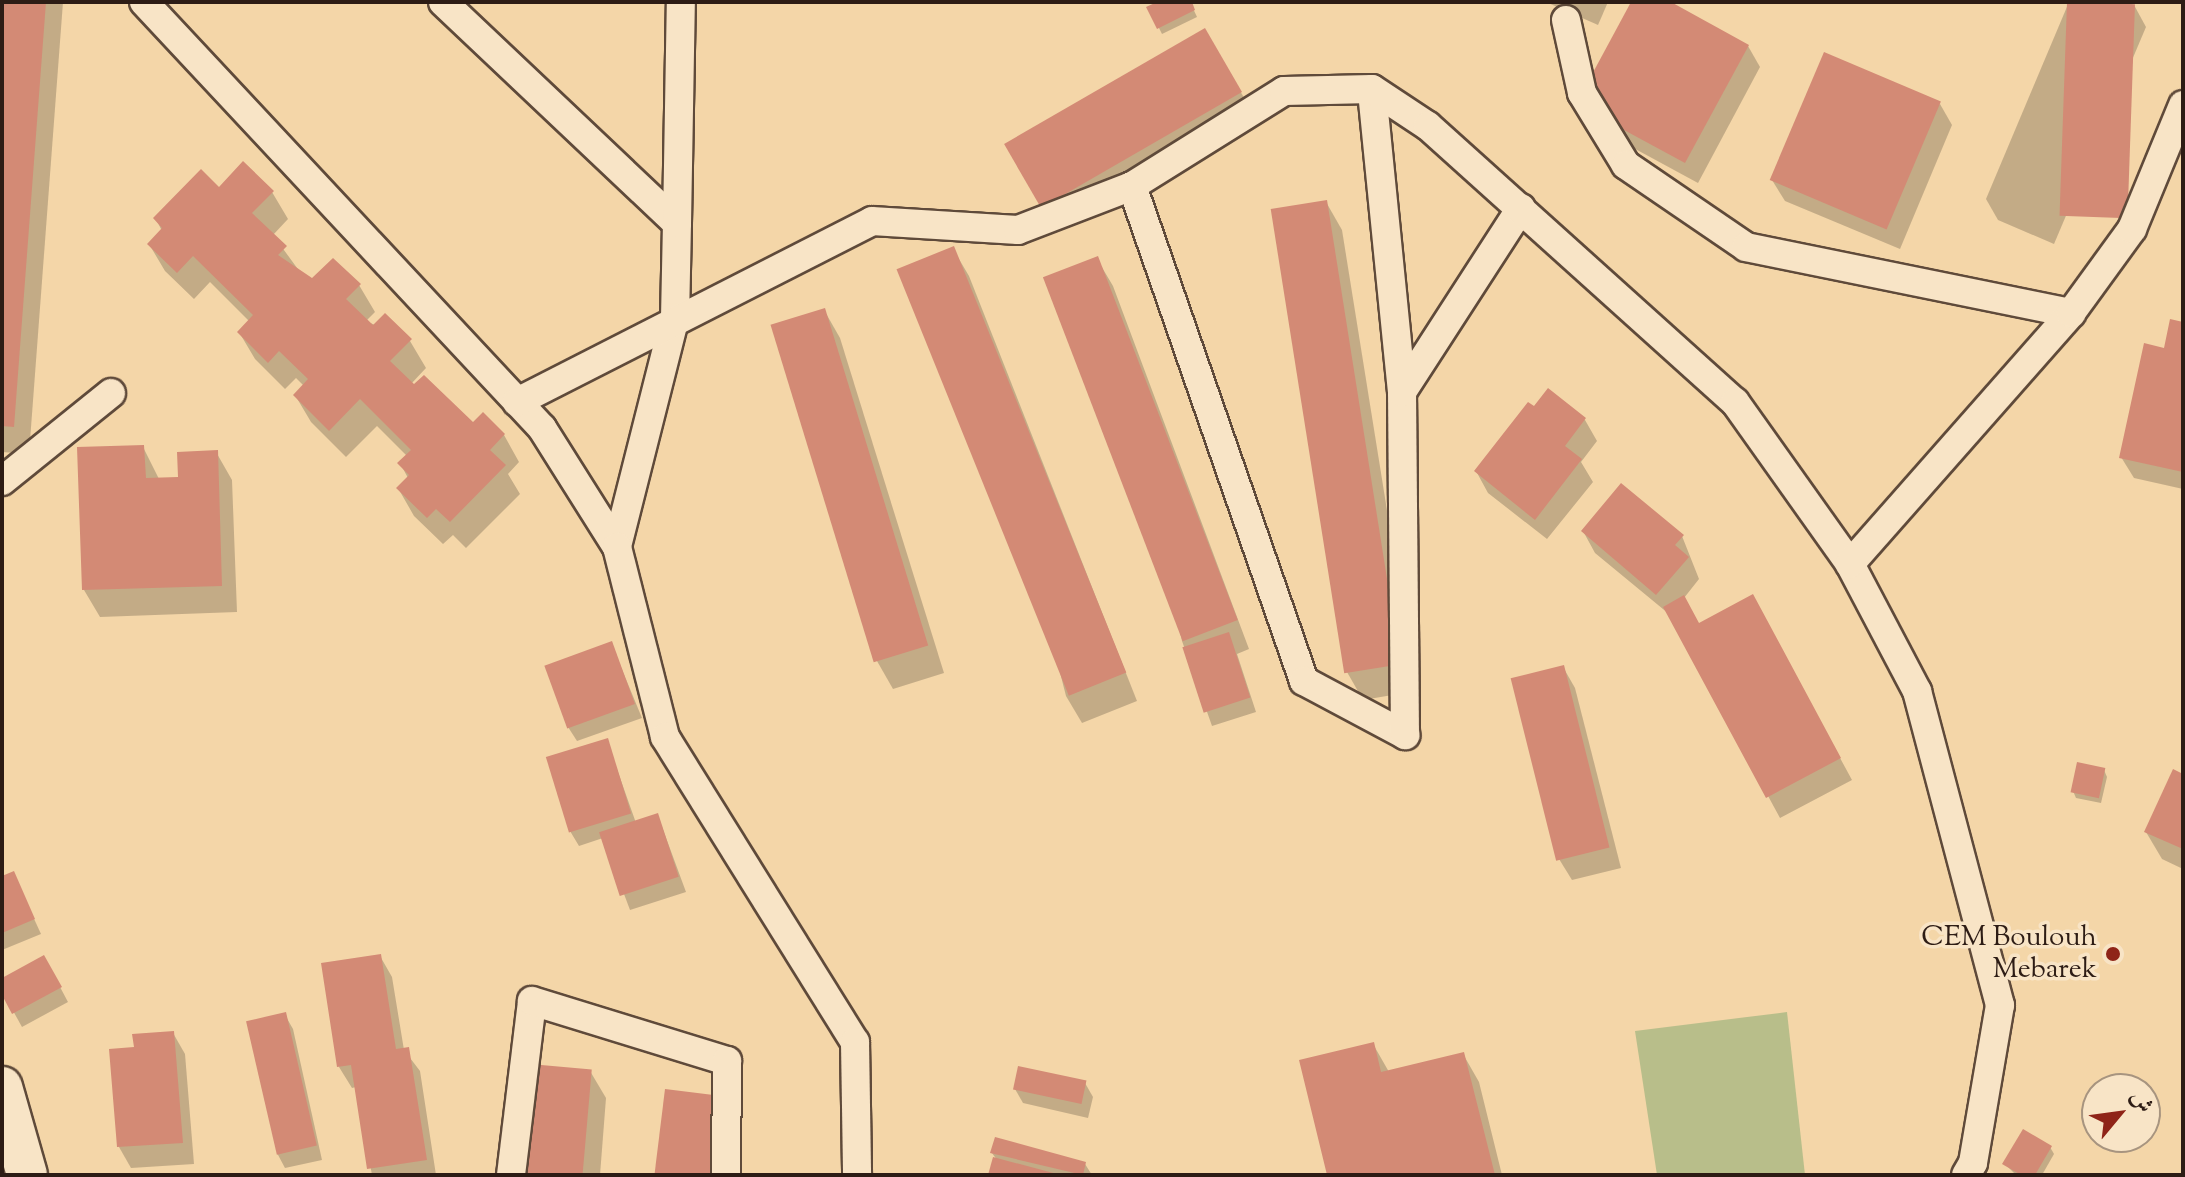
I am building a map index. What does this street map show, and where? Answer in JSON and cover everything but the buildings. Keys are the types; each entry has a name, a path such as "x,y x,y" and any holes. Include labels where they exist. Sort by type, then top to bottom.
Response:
{"main road":[{"path":"2,1087 27,1175"}],"street":[{"path":"144,2 542,428 617,547 665,737 855,1042 857,1175"},
{"path":"443,2 677,223"},
{"path":"617,547 675,317 681,2"},
{"path":"1566,20 1582,93 1626,165 1746,247 2071,313"},
{"path":"517,402 675,317 872,221 1018,230 1132,186 1284,91 1372,89 1428,126 1735,402 1850,564 1917,691 2000,1005 1973,1163 1966,1175"},
{"path":"1132,186 1304,681 1405,735 1402,392 1372,89"},
{"path":"1850,564 2071,313 2132,229 2183,105"},
{"path":"1402,392 1521,208"},
{"path":"2,481 111,393"},
{"path":"511,1175 532,1001 727,1061 726,1175"}],"green space":[{"path":"1787,1012 1805,1175 1657,1175 1635,1031"}],"place":[{"name":"CEM Boulouh Mebarek","path":"2113,954"}]}
